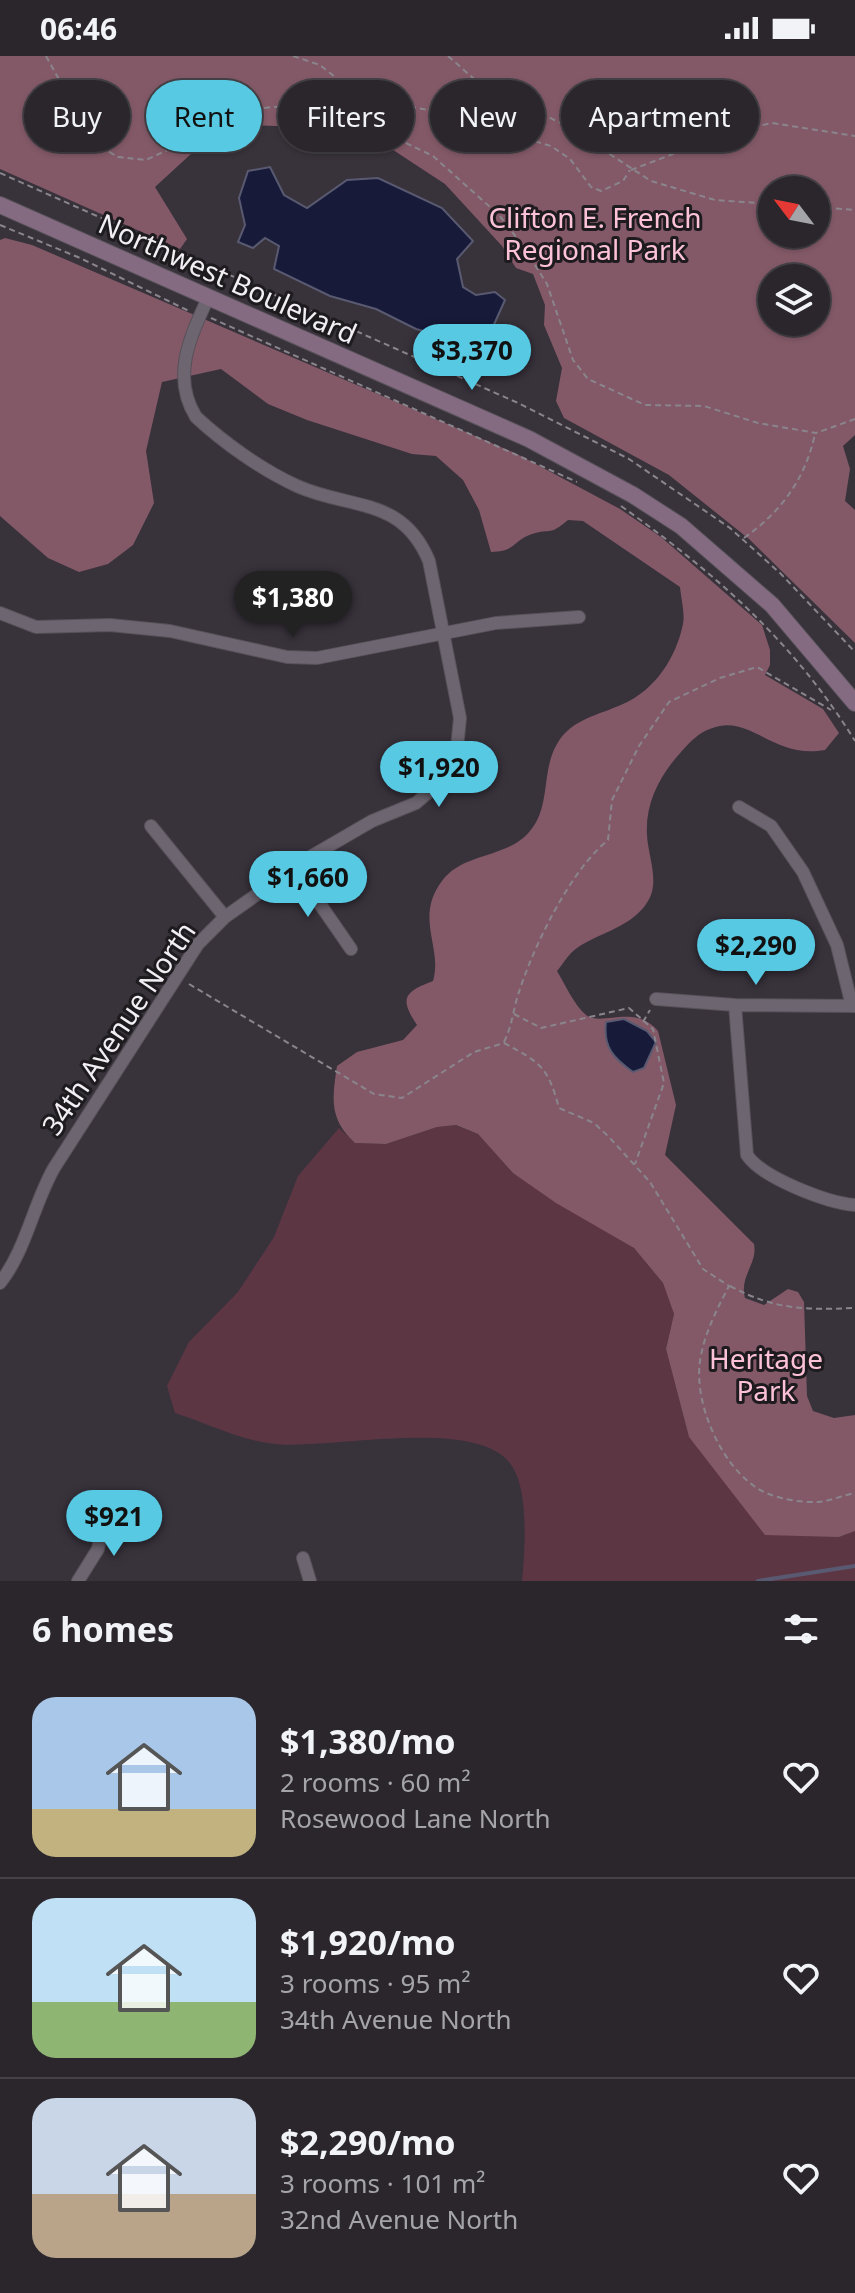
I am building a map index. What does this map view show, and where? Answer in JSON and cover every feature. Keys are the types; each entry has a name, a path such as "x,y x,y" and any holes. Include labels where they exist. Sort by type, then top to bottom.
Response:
{"main road":[{"name":"Northwest Boulevard","path":"0,205 529,439 633,495 681,526 772,605 855,703"}],"street":[{"name":"34th Avenue North","path":"0,1283 17,1258 40,1193 54,1168 198,944 225,917 340,838 416,803 447,776 456,758 460,718 429,561 421,542 408,527 375,507 320,493 281,477 196,417 184,394 182,368 208,298"},
{"path":"0,613 36,627 110,625 170,631 287,657 347,654 527,619 579,617"},
{"path":"656,999 735,1005 853,1006 837,945 803,872 771,826 739,807"},
{"path":"151,826 225,917"},
{"path":"295,868 351,949"},
{"path":"735,1005 747,1155 760,1168 828,1201 855,1205"},
{"path":"78,1581 98,1549 104,1517"},
{"path":"303,1558 310,1581"}],"path":[{"path":"46,56 66,92 72,123 89,140 118,157 146,160 174,147 232,111 295,105 333,108 433,156 470,187 523,246 547,284 573,360 588,379 645,405 704,406 758,423 816,433 855,419"},
{"path":"293,56 320,65 349,88 372,100 428,110 551,146 570,159 591,187 601,191 623,181 630,170 650,161 699,150 737,131 772,123 855,136"},
{"path":"448,56 475,80"},
{"path":"545,115 565,125 630,170 679,192 715,200 758,203"},
{"path":"0,173 392,346 595,441 680,491 743,539 855,652"},
{"path":"830,208 855,210"},
{"path":"0,225 80,258 199,316 212,318 350,378 584,485"},
{"path":"743,539 785,503 810,456 816,433"},
{"path":"614,501 711,573 750,607 779,637 855,741"},
{"path":"504,1043 518,995 572,879 588,857 608,840 612,800 639,746 669,702 720,678 757,667 832,711"},
{"path":"176,976 374,1094 402,1098 474,1052 504,1043 528,1056 551,1077 559,1108 594,1123 650,1182 703,1269 761,1302 798,1310 855,1308"},
{"path":"514,1014 541,1028 629,1008 653,1029 664,1083 634,1165"},
{"path":"729,1286 711,1323 700,1360 701,1409 722,1449 753,1486 782,1498 820,1502 855,1493"}],"shaded area":[{"path":"455,1125 478,1134 513,1173 634,1248 663,1283 674,1314 666,1349 689,1437 728,1483 839,1537 855,1531 855,1581 522,1581 524,1522 521,1490 512,1466 495,1451 469,1442 437,1438 275,1444 237,1436 175,1413 167,1386 189,1342 238,1292 274,1237 298,1176 339,1128 355,1143 386,1144 437,1127"}],"green space":[{"name":"Clifton E. French Regional Park","path":"0,56 855,56 855,435 843,446 850,469 845,501 855,510 855,643 749,539 669,475 564,418 556,401 562,368 544,325 545,305 533,274 516,268 502,246 445,184 396,152 414,152 414,80 278,80 278,126 262,126 262,80 146,80 146,152 194,152 155,187 187,239 180,249 0,169"},
{"name":"Heritage Park","path":"5,238 32,245 517,454 620,509 661,537 762,625 770,650 770,665 765,675 823,709 839,733 825,750 808,751 780,745 744,728 732,726 713,728 694,739 667,770 651,801 647,835 653,886 648,901 625,923 574,950 557,971 586,1015 601,1019 639,1018 658,1031 676,1105 665,1155 754,1244 755,1251 744,1283 745,1298 764,1305 788,1289 798,1292 804,1302 807,1396 813,1411 834,1418 855,1415 855,1531 839,1537 765,1535 689,1437 666,1349 674,1314 663,1283 634,1248 556,1203 513,1173 478,1134 456,1125 437,1127 386,1144 355,1143 341,1125 334,1108 337,1066 357,1052 403,1040 417,1025 408,1008 407,997 433,981 435,956 430,907 442,881 461,865 510,847 530,831 541,811 552,755 563,736 586,719 634,698 654,682 669,661 680,637 683,610 680,587 583,521 568,520 554,530 526,536 510,548 491,552 479,510 463,480 436,456 412,454 307,420 268,404 221,369 162,382 146,451 154,503 133,545 108,564 79,572 48,558 0,516 0,240"}],"water":[{"path":"270,167 284,195 307,208 347,180 378,178 442,208 473,241 457,259 463,287 476,295 495,292 505,300 487,340 458,340 416,329 376,309 330,296 274,269 279,246 265,238 253,248 238,242 245,225 239,198 248,171"},
{"path":"624,1019 647,1031 656,1042 644,1068 633,1072 615,1057 606,1038 606,1022"}],"waterway":[{"path":"758,1581 855,1566"}]}
